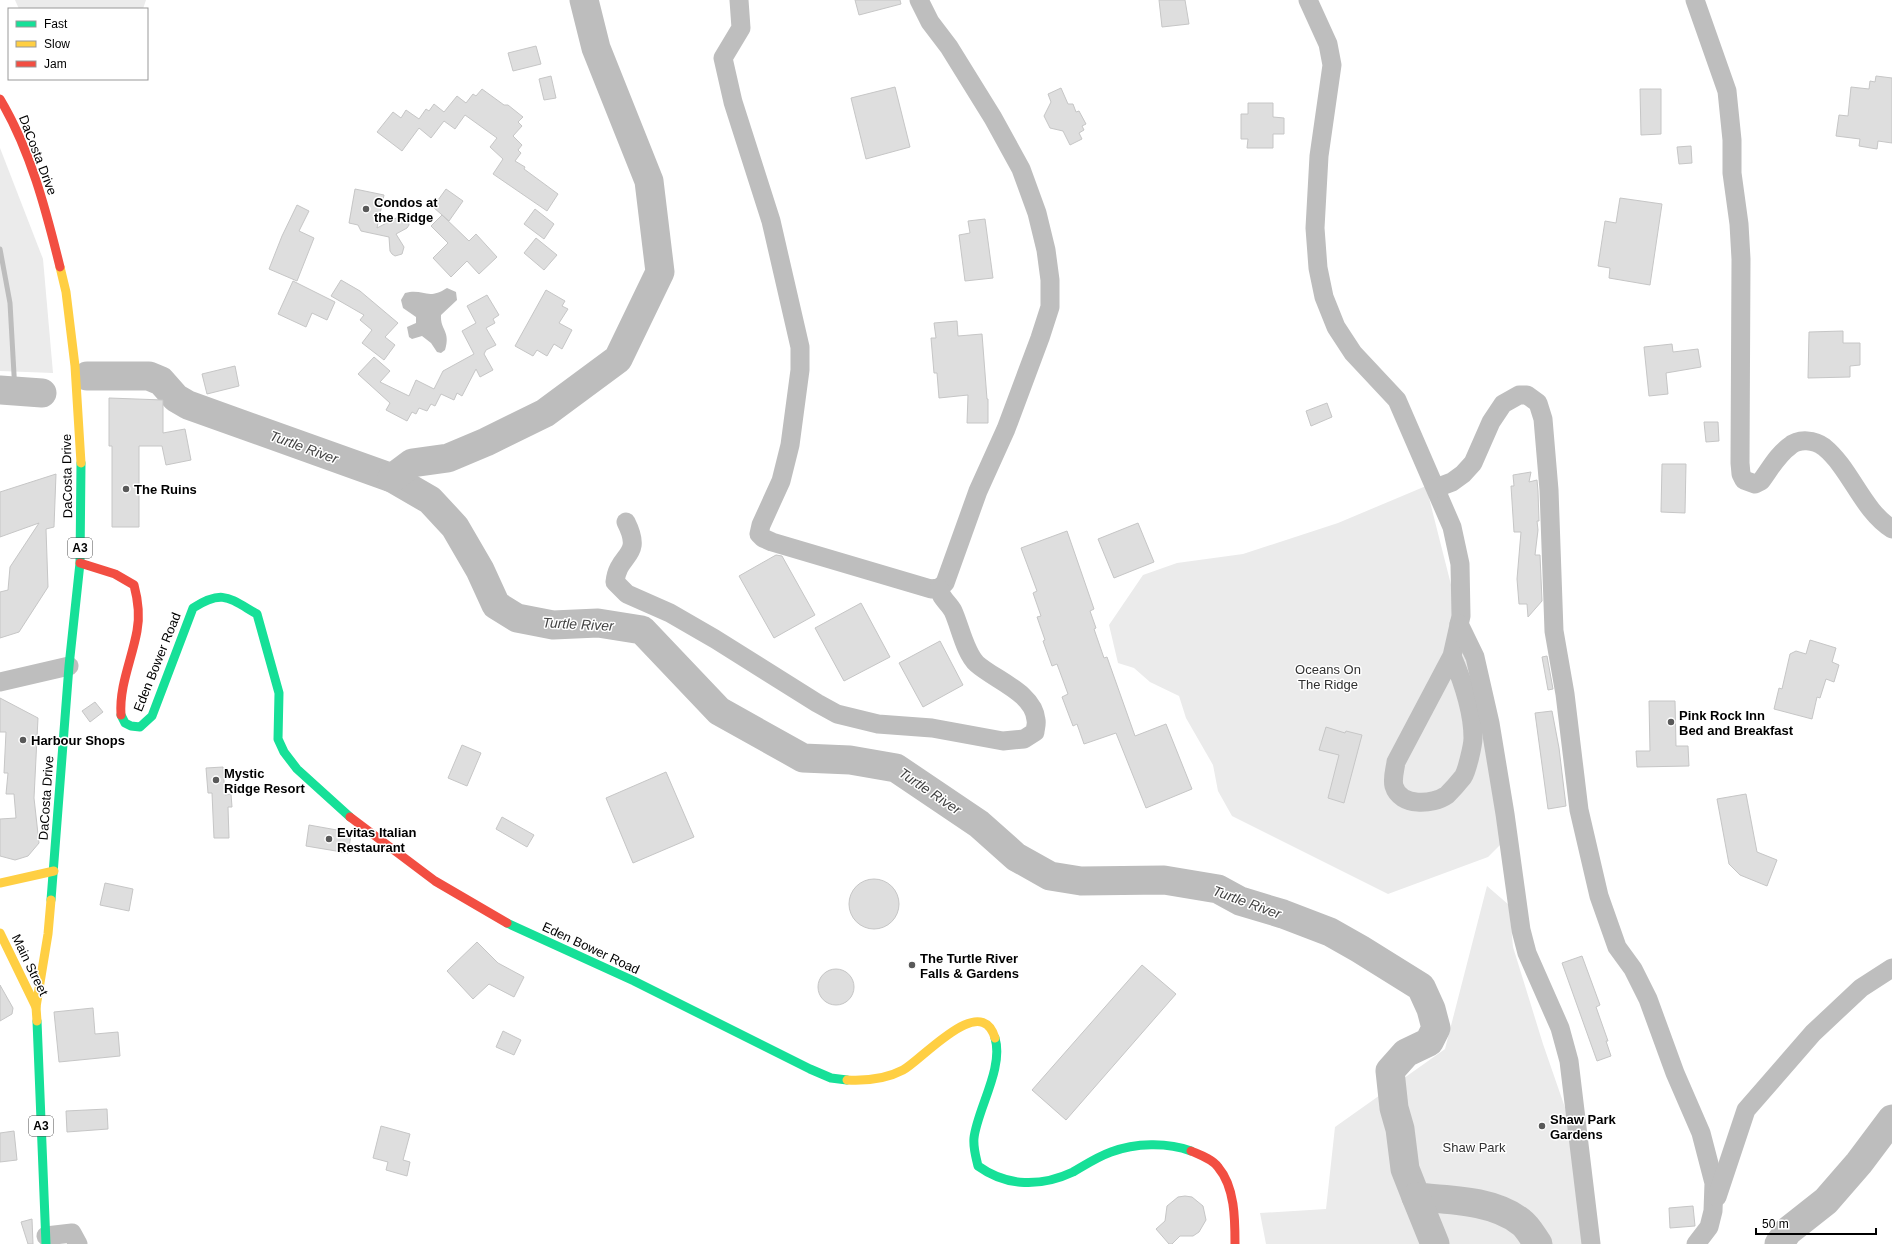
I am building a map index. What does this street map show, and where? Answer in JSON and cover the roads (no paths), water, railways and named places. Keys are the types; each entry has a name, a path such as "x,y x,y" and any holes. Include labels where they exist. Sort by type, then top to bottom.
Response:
{"street":[{"path":"739,0 741,28 723,58 733,102 772,221 800,347 800,370 790,445 781,480 761,525 760,534 763,538 772,542 920,587 931,589 939,588 945,583 976,498 1006,429 1038,345 1050,307 1050,280 1046,250 1037,213 1021,169 993,118 949,47 930,22 919,0"},
{"path":"1308,0 1328,44 1332,65 1319,156 1315,228 1318,268 1324,297 1336,327 1353,353 1396,400 1452,527 1460,564 1461,616 1452,656 1396,762 1393,777 1395,787 1400,795 1411,802 1427,802 1446,795 1464,776 1473,739 1470,712 1464,686 1452,656"},
{"path":"1695,0 1727,91 1732,140 1733,186 1739,224 1741,259 1741,474 1744,480 1755,484 1761,481 1790,445 1809,441 1824,447 1839,464 1872,509 1892,529"},
{"name":"DaCosta Drive","path":"0,99 9,114 32,170 50,228 66,292 75,366 81,444 80,563 69,666 48,934 36,1007"},
{"path":"1436,488 1452,482 1463,474 1473,463 1491,422 1502,404 1519,395 1527,395 1538,402 1543,419 1549,490 1554,631 1565,694 1579,810 1598,896 1618,947 1633,969 1648,999 1675,1073 1701,1133 1714,1183 1713,1210"},
{"path":"626,522 633,540 632,550 616,574 615,582 620,589 627,594 670,613 715,639 817,703 838,714 878,724 932,728 1003,741 1024,739 1035,732 1036,720 1031,707 1019,692 977,664 952,610 940,594 939,588"},
{"name":"Eden Bower Road","path":"80,563 115,574 134,585 138,602 137,630 124,684 120,714 124,722 131,726 140,727 152,716 193,608 207,598 218,595 229,599 257,614 279,693 278,739 284,752 297,769 354,820 435,881 514,927 634,982 810,1069 837,1079 858,1080 883,1078 904,1070 956,1029 971,1022 985,1023 992,1027 995,1035 997,1051 974,1137 978,1166 988,1175 1004,1180 1029,1184 1060,1177 1117,1150 1155,1145 1182,1148 1201,1155 1218,1167 1228,1188 1234,1217 1235,1244"},
{"path":"1459,624 1475,657 1490,723 1505,814 1521,930 1527,953 1560,1028 1569,1061 1591,1244"},
{"path":"0,682 69,666"},
{"path":"0,883 54,871"},
{"name":"Main Street","path":"0,934 36,1007"},
{"path":"1696,1244 1709,1227 1713,1210 1746,1110 1813,1033 1861,988 1892,968"},
{"name":"A3","path":"36,1007 46,1240"},
{"path":"46,1240 72,1233 78,1244"}],"waterway":[{"path":"392,478 412,463 448,458 486,442 545,413 618,359 660,272 649,181 596,48 584,0"},
{"path":"0,249 10,303 15,392"},
{"name":"Turtle River","path":"87,376 149,376 161,381 176,398 188,405 392,478 430,500 455,527 480,570 496,605 517,618 553,625 598,623 642,630 719,711 803,758 850,760 896,768 979,824 1016,857 1050,876 1081,881 1164,880 1218,889 1240,901 1283,914 1330,932 1360,949 1421,987 1431,1009 1436,1028 1429,1042 1406,1053 1390,1071 1394,1108 1400,1129 1405,1169 1416,1197 1471,1202 1498,1209 1524,1224 1538,1244"},
{"name":"Turtle River","path":"0,390 42,393"},
{"path":"1779,1244 1788,1231 1826,1201 1859,1163 1892,1119"},
{"path":"1416,1197 1435,1244"}],"place":[{"name":"Condos at the Ridge","path":"366,209"},
{"name":"The Ruins","path":"126,489"},
{"name":"Pink Rock Inn Bed and Breakfast","path":"1671,722"},
{"name":"Harbour Shops","path":"23,740"},
{"name":"Mystic Ridge Resort","path":"216,780"},
{"name":"Evitas Italian Restaurant","path":"329,839"},
{"name":"The Turtle River Falls & Gardens","path":"912,965"},
{"name":"Shaw Park Gardens","path":"1542,1126"}],"park label":[{"name":"Oceans On The Ridge","path":"1328,676"},
{"name":"Shaw Park","path":"1474,1147"}]}
